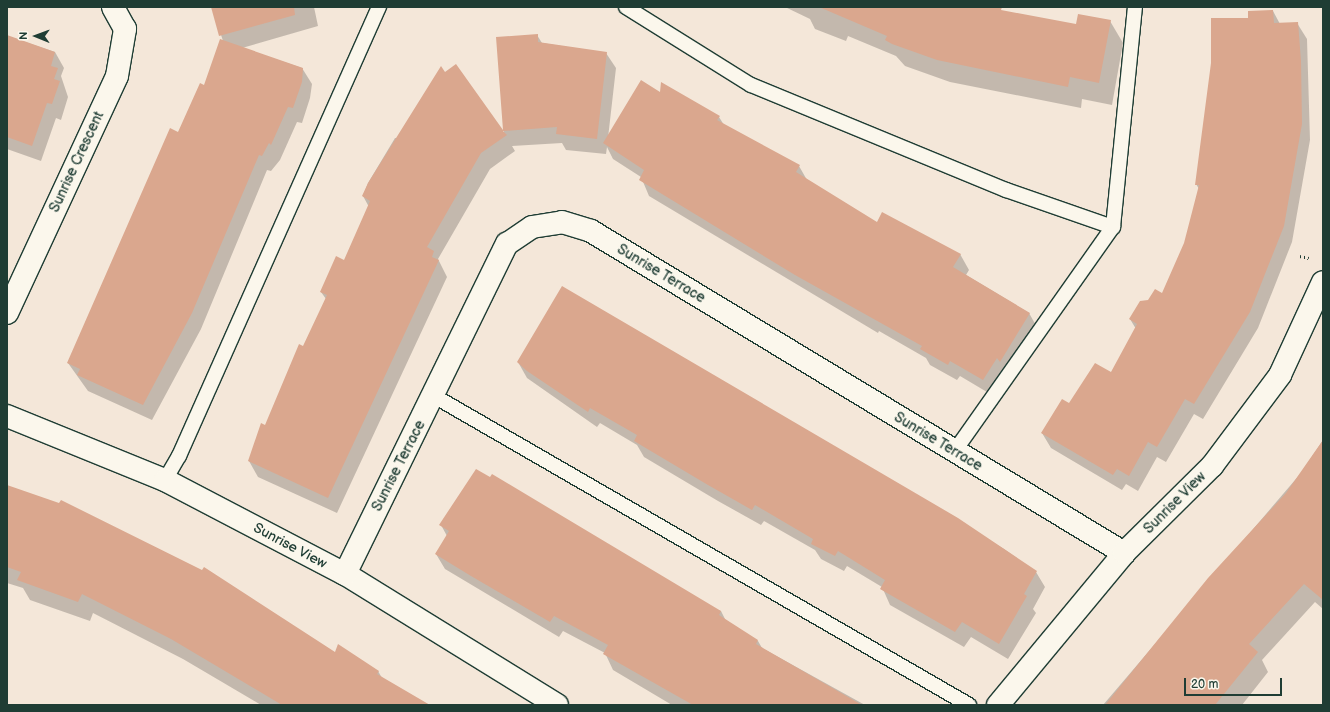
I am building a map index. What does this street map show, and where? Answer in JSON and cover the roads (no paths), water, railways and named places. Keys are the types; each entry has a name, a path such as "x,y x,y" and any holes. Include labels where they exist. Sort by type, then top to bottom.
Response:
{"street":[{"name":"Sunrise Crescent","path":"7,313 117,76 125,29 114,7"},
{"name":"Sunrise Terrace","path":"345,574 434,396 507,244 532,227 562,222 591,232 1124,553"},
{"name":"Sunrise View","path":"998,705 1124,553 1212,466 1280,375 1323,282"},
{"name":"Sunrise View","path":"7,416 165,480 345,574 557,705"}],"lane":[{"path":"165,480 179,456 379,7"},
{"path":"626,7 751,85 1006,190 1113,227"},
{"path":"954,452 976,426 1113,227 1135,7"},
{"path":"434,396 969,705"}]}
